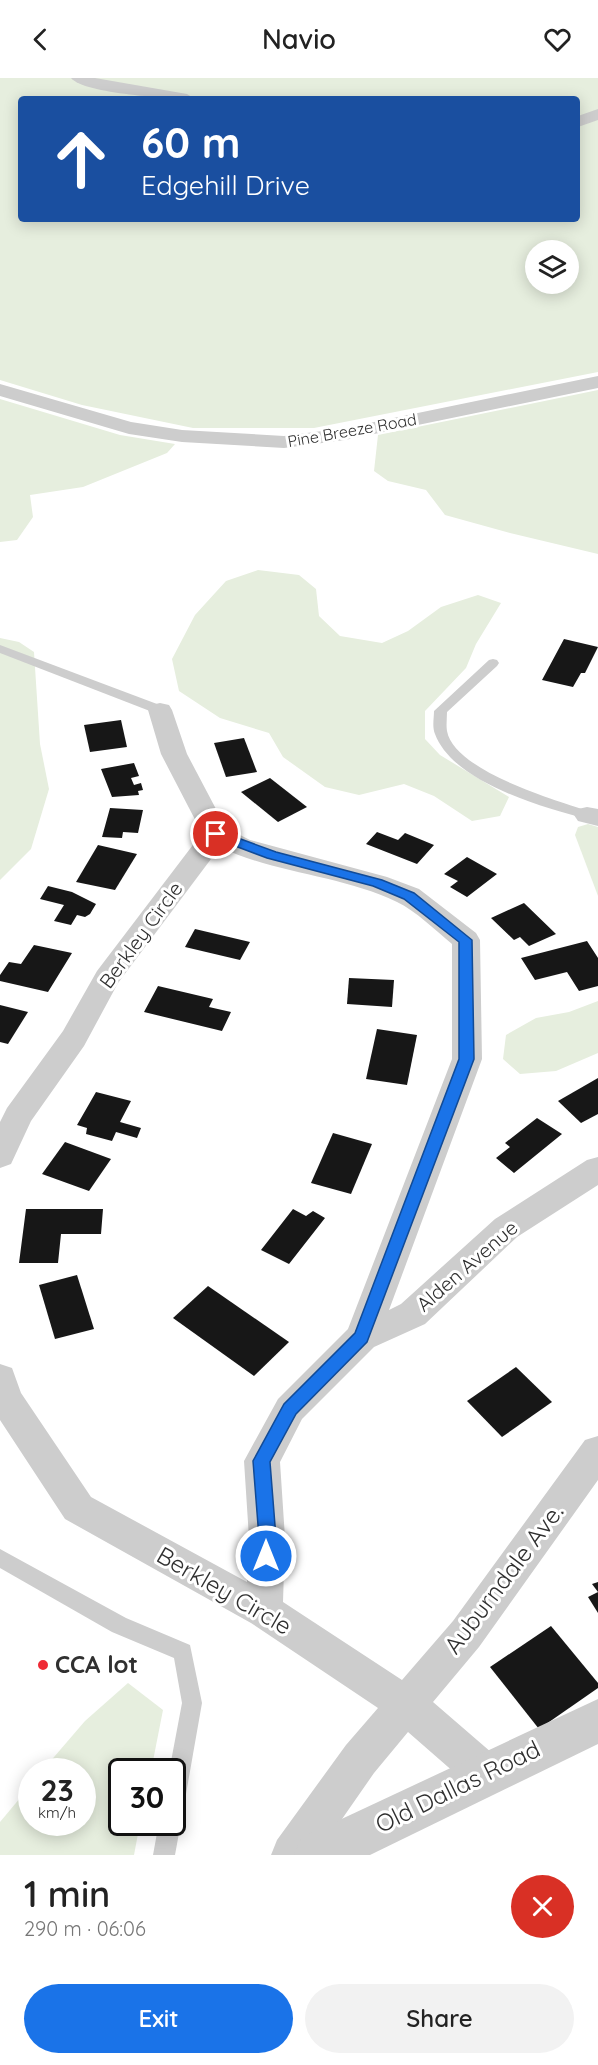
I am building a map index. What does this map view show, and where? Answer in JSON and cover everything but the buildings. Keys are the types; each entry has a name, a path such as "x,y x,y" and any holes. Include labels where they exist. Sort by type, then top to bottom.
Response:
{"street":[{"path":"79,78 170,96"},
{"path":"580,121 598,114"},
{"name":"Pine Breeze Road","path":"0,390 129,428 192,437 284,442 345,434 596,384"},
{"path":"160,710 174,754 216,834 259,852 377,883 409,896 466,940 466,1059 362,1337 290,1409 262,1461 267,1538 264,1611"},
{"name":"Berkley Circle","path":"0,1156 18,1116 74,1038 107,978 216,834"},
{"name":"Alden Avenue","path":"362,1337 413,1314 506,1228 598,1169"},
{"name":"Berkley Circle","path":"0,1378 5,1398 78,1508 264,1611 406,1704 486,1773"},
{"name":"Auburndale Ave.","path":"292,1855 354,1768 466,1634 598,1451"},
{"name":"Old Dallas Road","path":"318,1855 598,1721"}],"lane":[{"path":"0,650 160,710"},
{"path":"493,663 441,711 438,721 439,732 445,744 459,760 483,776 593,816"},
{"path":"0,1558 119,1625 183,1652 192,1703 182,1758"},
{"path":"164,1855 167,1836"}],"green space":[{"path":"0,78 598,78 598,372 314,428 193,428 82,405 0,380"},
{"path":"598,390 598,554 445,515 426,490 388,481 374,471 378,435"},
{"path":"0,399 120,435 175,444 167,453 83,487 30,495 33,517 17,540 0,542"},
{"path":"258,570 299,575 316,589 319,616 340,636 382,643 408,631 441,607 478,595 501,603 476,644 466,668 425,711 425,739 440,755 509,797 500,816 472,821 434,796 404,784 359,795 325,787 283,757 269,733 220,718 179,691 172,659 195,615 226,581"},
{"path":"0,638 19,642 34,652 40,744 49,789 31,849 0,880"},
{"path":"588,824 598,827 598,896 575,835 578,827"},
{"path":"598,1001 598,1053 556,1071 520,1074 503,1059 506,1035 536,1018 569,1012"},
{"path":"128,1683 163,1710 154,1758 108,1758 108,1836 138,1836 134,1855 0,1855 0,1822 18,1801 18,1836 96,1836 96,1758 53,1758 85,1721"}],"place":[{"name":"CCA lot","path":"43,1665"}],"route":[{"path":"216,834 241,846 377,883 409,896 466,940 466,1059 362,1337 290,1409 262,1461 266,1556"}]}
